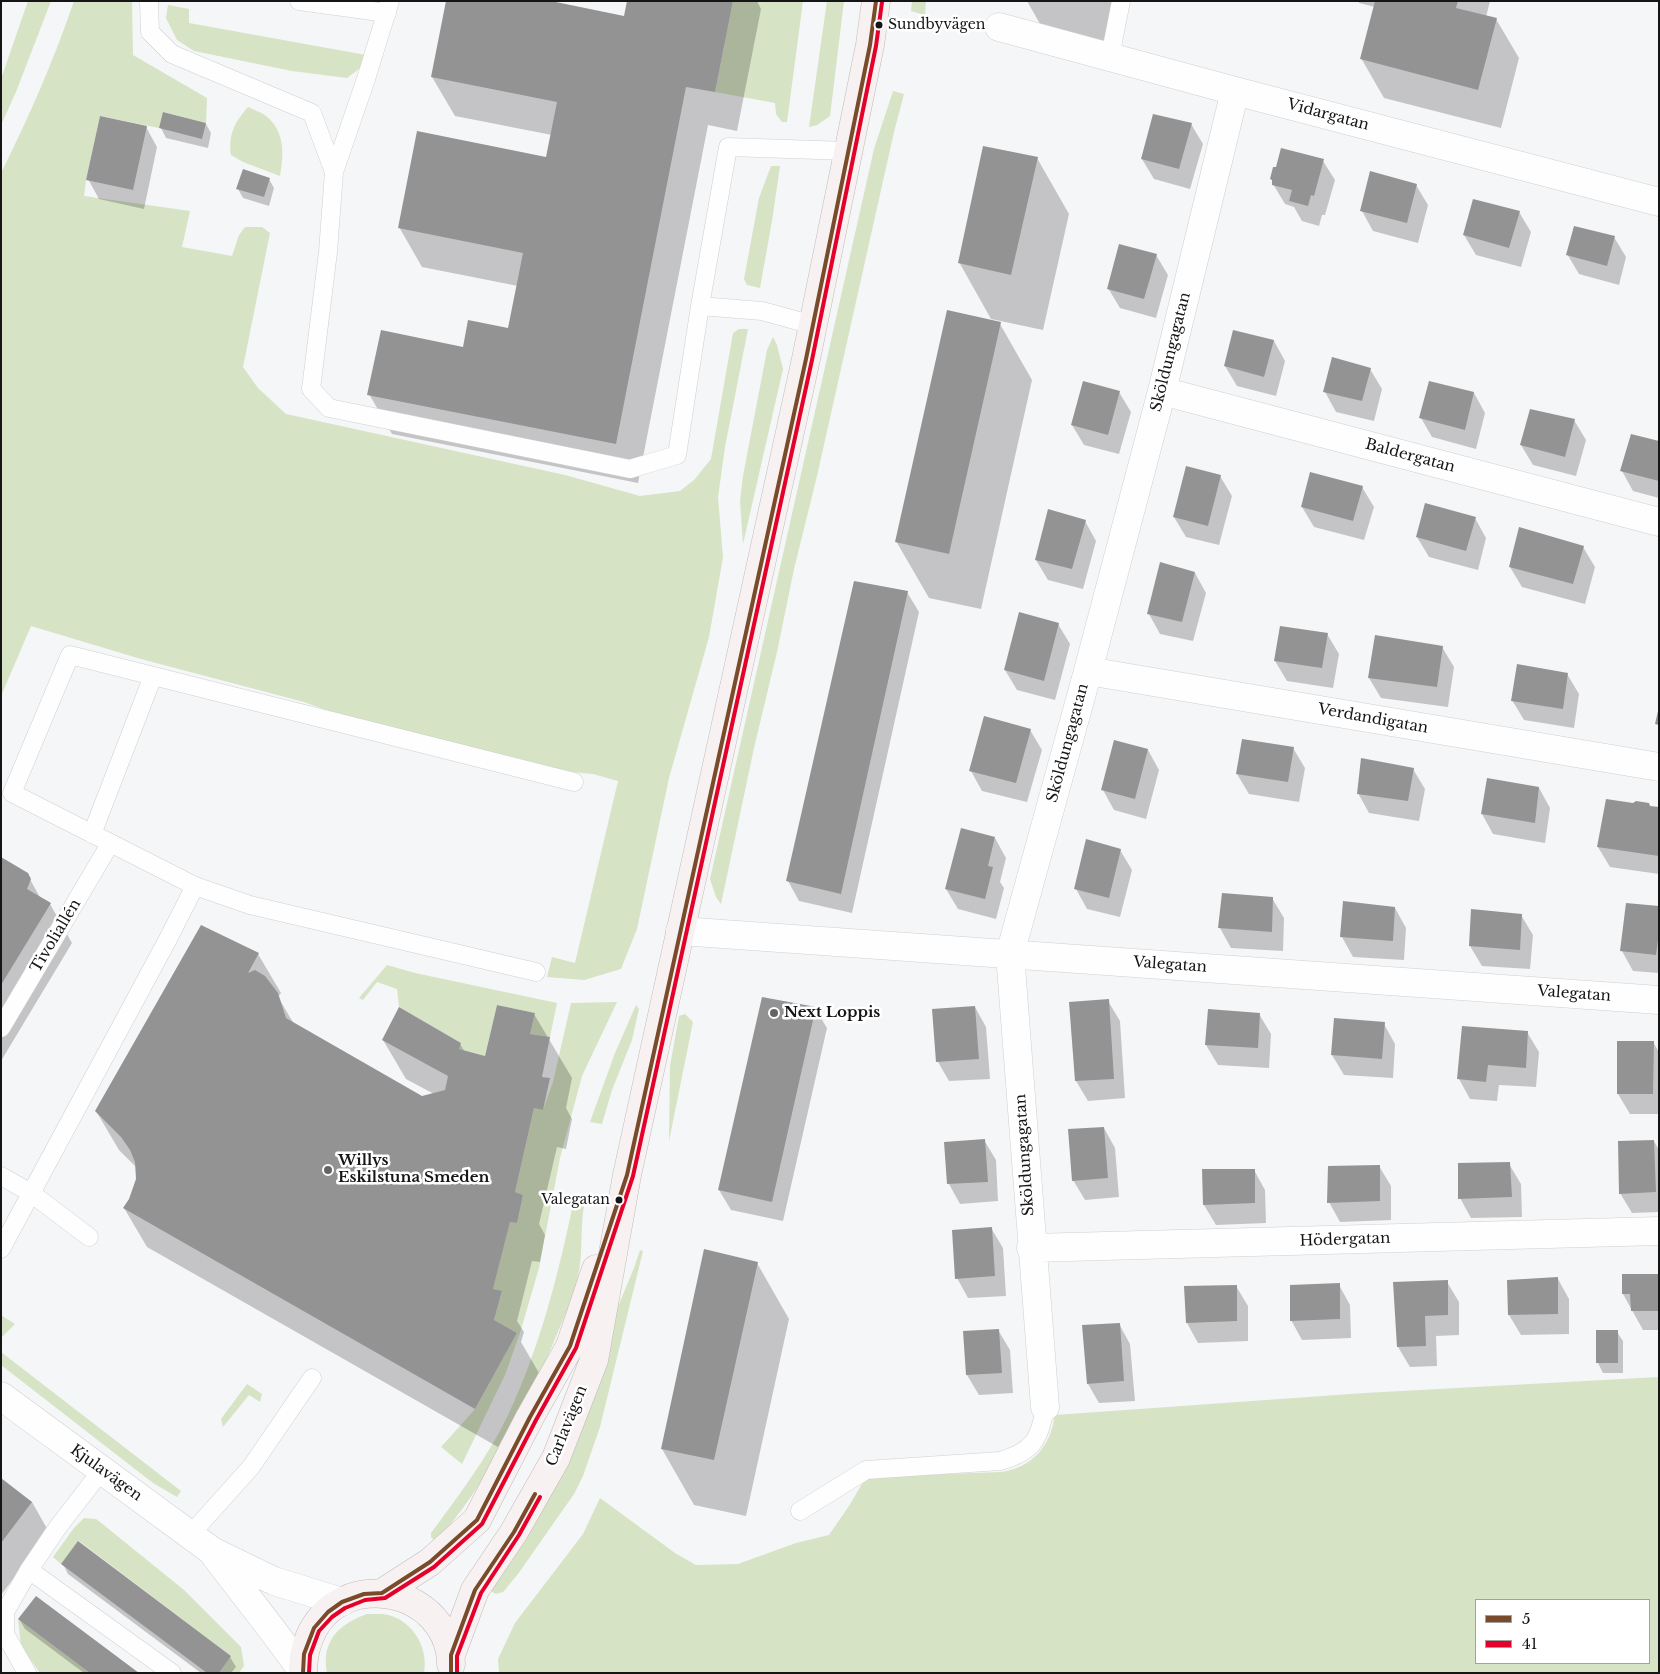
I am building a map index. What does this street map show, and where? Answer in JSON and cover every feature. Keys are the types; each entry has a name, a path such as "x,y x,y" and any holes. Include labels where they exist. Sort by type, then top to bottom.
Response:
{"main road":[{"name":"Carlavägen","path":"451,1664 475,1590 514,1532 556,1458 594,1360 627,1175 813,325 870,45 876,1"},
{"name":"Carlavägen","path":"382,1593 430,1562 477,1520 530,1417 570,1346 627,1175"},
{"path":"303,1672 304,1654 314,1628 328,1612 342,1602 364,1594 382,1593 403,1597 418,1604 436,1620 444,1633 451,1664"}],"street":[{"name":"Vidargatan","path":"999,27 1659,202"},
{"name":"Sköldungagatan","path":"1044,1408 1010,954 1088,671 1162,391 1235,91"},
{"name":"Baldergatan","path":"1162,391 1659,522"},
{"name":"Verdandigatan","path":"1088,671 1659,767"},
{"name":"Valegatan","path":"680,931 1659,1000"},
{"name":"Hödergatan","path":"1031,1248 1659,1232"},
{"name":"Kjulavägen","path":"1,1396 212,1551 274,1581 342,1602"},
{"name":"Kjulavägen","path":"212,1551 254,1608 272,1628 303,1672"}],"lane":[{"path":"149,1 150,32 172,54 312,113 334,172"},
{"path":"299,1 389,7 334,172 328,252 311,389 329,408 630,468 677,455 700,306 728,147 848,151"},
{"path":"1110,57 1121,1"},
{"path":"700,306 762,311 813,325"},
{"path":"536,972 250,905 195,886 7,792 70,655 574,782"},
{"path":"92,834 153,676"},
{"name":"Tivoliallén","path":"1,1028 110,844"},
{"path":"1,1249 195,886"},
{"path":"1,1176 31,1193 89,1237"},
{"path":"190,1535 251,1467 312,1378"},
{"path":"800,1511 866,1470 1000,1461 1016,1457 1035,1441 1040,1431 1044,1408"},
{"path":"27,1673 5,1634 5,1612 29,1570 58,1527 102,1470"},
{"path":"29,1570 172,1673"}],"green space":[{"path":"28,1 51,1 16,92 1,125 1,79"},
{"path":"74,1 132,1 133,55 207,98 206,123 164,112 159,128 100,116 84,196 190,211 182,247 232,256 239,235 245,227 262,227 270,233 243,367 258,388 286,414 565,475 640,496 680,491 694,480 711,459 733,333 739,329 748,329 725,447 718,497 723,557 709,637 669,778 637,929 621,969 584,980 547,977 552,957 575,963 618,781 593,774 551,770 354,720 304,702 141,659 31,626 1,696 1,173 40,88"},
{"path":"733,1 803,1 787,122 782,122 776,114 775,103 715,92"},
{"path":"827,1 844,1 830,116 817,125 809,127"},
{"path":"912,1 926,1 925,15 911,11"},
{"path":"168,5 189,9 189,23 366,55 359,69 347,78 292,71 194,51 177,40 166,18"},
{"path":"893,91 904,94 794,569 721,904 716,897 710,879 874,149"},
{"path":"248,107 266,116 277,129 282,144 280,176 243,162 231,155 230,148 234,129 239,118"},
{"path":"771,166 780,166 760,288 747,285 744,279 759,198"},
{"path":"773,337 783,369 743,544 740,501 743,476 767,350"},
{"path":"387,965 415,973 557,1003 550,1037 530,1034 535,1013 497,1005 485,1056 459,1049 461,1043 399,1007 397,989 377,982 363,1000 359,998"},
{"path":"617,1002 582,1076 560,1158 539,1268 520,1333 505,1375 462,1464 441,1447 475,1409 517,1333 494,1320 502,1292 493,1289 510,1222 517,1223 523,1195 515,1192 534,1108 543,1110 553,1082 571,1003"},
{"path":"636,1005 639,1009 632,1040 612,1090 602,1124 590,1122 615,1053"},
{"path":"685,1014 693,1022 669,1141 670,1066 679,1016"},
{"path":"573,1204 584,1206 580,1263 572,1297 518,1419 472,1496 436,1542 431,1537 431,1533 500,1431 530,1363 547,1311"},
{"path":"640,1250 643,1251 600,1427 583,1476 574,1494 518,1574 503,1592 496,1594 487,1589 612,1321"},
{"path":"1,1315 15,1324 1,1338"},
{"path":"1,1352 181,1491 177,1497 153,1483 1,1365"},
{"path":"1659,1377 1659,1673 499,1673 498,1659 515,1623 583,1534 600,1498 675,1553 696,1565 738,1564 796,1543 829,1535 866,1477 1001,1472 1022,1465 1038,1454 1044,1446 1053,1426 1055,1415 1365,1393"},
{"path":"247,1384 262,1394 260,1402 249,1395 223,1427 221,1419"},
{"path":"84,1518 96,1519 184,1590 241,1647 244,1666 239,1673 219,1673 231,1656 79,1541 61,1564 53,1557 74,1528"},
{"path":"367,1614 383,1614 393,1617 410,1627 421,1644 424,1653 424,1673 327,1673 327,1652 334,1635 348,1623"},
{"path":"18,1619 90,1673 40,1673 21,1646"}],"building":[{"path":"446,1 551,1 624,16 627,1 733,1 715,92 686,87 616,444 367,395 381,330 463,347 468,320 508,328 523,253 398,228 417,131 546,157 557,102 431,77"},
{"path":"1375,1 1458,1 1456,8 1497,18 1478,90 1360,59"},
{"path":"163,112 206,123 202,139 159,128"},
{"path":"1153,114 1192,123 1179,169 1141,159"},
{"path":"100,116 147,126 133,190 86,180"},
{"path":"983,146 1038,157 1011,275 958,263"},
{"path":"1281,148 1324,159 1314,196 1311,195 1308,206 1289,201 1292,190 1272,185 1272,180 1270,179 1273,167 1276,167"},
{"path":"243,169 270,178 264,197 236,189"},
{"path":"1370,171 1417,184 1407,223 1360,211"},
{"path":"1473,199 1520,211 1509,248 1463,235"},
{"path":"1574,226 1615,236 1607,266 1566,255"},
{"path":"1119,244 1157,254 1144,299 1107,289"},
{"path":"947,310 1001,322 949,554 895,542"},
{"path":"1233,330 1274,340 1264,377 1224,366"},
{"path":"1332,357 1371,368 1362,401 1323,392"},
{"path":"1083,381 1120,391 1108,435 1071,425"},
{"path":"1429,381 1474,392 1465,430 1419,418"},
{"path":"1530,409 1575,419 1565,457 1520,445"},
{"path":"1631,434 1659,441 1659,481 1620,471"},
{"path":"1186,466 1221,475 1208,526 1173,517"},
{"path":"1310,472 1363,486 1353,521 1301,507"},
{"path":"1425,503 1476,517 1466,551 1416,537"},
{"path":"1048,509 1086,520 1072,569 1035,560"},
{"path":"1519,527 1584,546 1573,584 1509,567"},
{"path":"1160,562 1195,572 1182,622 1147,614"},
{"path":"854,581 908,591 841,894 786,881"},
{"path":"1019,612 1059,623 1044,681 1004,670"},
{"path":"1280,626 1328,633 1322,668 1274,661"},
{"path":"1375,635 1443,646 1437,687 1368,678"},
{"path":"1517,664 1568,673 1563,709 1511,701"},
{"path":"1659,711 1659,725 1655,724"},
{"path":"984,716 1031,729 1016,783 969,771"},
{"path":"1242,739 1294,747 1288,782 1236,774"},
{"path":"1114,740 1148,749 1135,799 1101,790"},
{"path":"1361,758 1414,768 1408,801 1357,794"},
{"path":"1487,778 1539,787 1535,823 1481,814"},
{"path":"1606,799 1633,803 1636,801 1659,807 1659,856 1597,847"},
{"path":"961,828 995,837 988,866 993,867 985,899 945,889"},
{"path":"1086,839 1121,849 1109,898 1074,889"},
{"path":"1,857 28,873 31,879 27,889 51,903 1,985"},
{"path":"1222,893 1273,897 1272,932 1218,928"},
{"path":"1343,901 1395,907 1393,941 1340,937"},
{"path":"1626,903 1659,906 1659,932 1656,955 1620,951"},
{"path":"1471,909 1522,914 1520,950 1469,946"},
{"name":"Willys Eskilstuna Smeden","path":"201,925 259,953 248,973 255,970 265,976 278,993 286,1018 422,1096 445,1090 448,1076 382,1040 399,1007 461,1043 459,1049 485,1056 497,1005 535,1013 530,1034 550,1037 542,1077 550,1078 543,1110 534,1108 515,1192 523,1195 517,1223 510,1222 493,1289 502,1291 494,1320 517,1333 475,1409 123,1208 129,1199 136,1179 135,1162 130,1150 121,1137 95,1111"},
{"path":"762,997 816,1007 772,1202 718,1190"},
{"path":"1109,999 1114,1079 1075,1081 1069,1002"},
{"path":"975,1006 979,1059 936,1062 932,1009"},
{"path":"1208,1009 1260,1013 1258,1048 1205,1045"},
{"path":"1334,1018 1385,1022 1382,1059 1331,1055"},
{"path":"1462,1026 1528,1031 1526,1068 1488,1065 1486,1082 1457,1079"},
{"path":"1617,1041 1654,1041 1653,1094 1617,1094"},
{"path":"1104,1127 1108,1178 1072,1181 1068,1129"},
{"path":"985,1139 988,1182 947,1184 944,1142"},
{"path":"1654,1140 1656,1192 1619,1194 1618,1141"},
{"path":"1510,1162 1512,1197 1458,1199 1458,1163"},
{"path":"1380,1165 1380,1201 1327,1203 1328,1166"},
{"path":"1202,1169 1255,1169 1255,1203 1203,1205"},
{"path":"992,1227 995,1276 955,1279 952,1230"},
{"path":"704,1249 758,1262 714,1460 661,1449"},
{"path":"1622,1274 1659,1274 1659,1311 1631,1311 1630,1294 1622,1294"},
{"path":"1558,1277 1558,1314 1508,1315 1507,1280"},
{"path":"1448,1280 1448,1315 1425,1316 1426,1346 1397,1347 1393,1282"},
{"path":"1340,1283 1340,1319 1290,1321 1290,1285"},
{"path":"1237,1285 1237,1321 1186,1323 1184,1286"},
{"path":"1120,1323 1124,1381 1087,1384 1082,1325"},
{"path":"999,1329 1002,1373 966,1375 963,1331"},
{"path":"1596,1330 1618,1330 1618,1363 1596,1363"},
{"path":"1,1478 32,1502 1,1543"},
{"path":"78,1541 231,1656 219,1673 207,1673 61,1564"},
{"path":"36,1596 139,1673 90,1673 18,1619"}],"transit line":[{"name":"5","path":"303,1673 304,1654 314,1628 328,1612 342,1602 364,1594 382,1593 430,1562 477,1520 530,1417 570,1346 627,1175 806,359 870,45 876,1"},
{"name":"41","path":"309,1673 310,1655 319,1631 332,1617 345,1608 365,1600 385,1598 434,1567 482,1524 576,1348 633,1176 812,360 876,46 882,2"},
{"name":"5","path":"451,1673 451,1655 475,1590 514,1532 535,1494"},
{"name":"41","path":"457,1673 457,1656 481,1593 519,1535 540,1497"}],"place":[{"name":"Sundbyvägen","path":"879,25"},
{"name":"Next Loppis","path":"774,1013"},
{"name":"Willys Eskilstuna Smeden","path":"328,1170"},
{"name":"Valegatan","path":"619,1200"}]}
